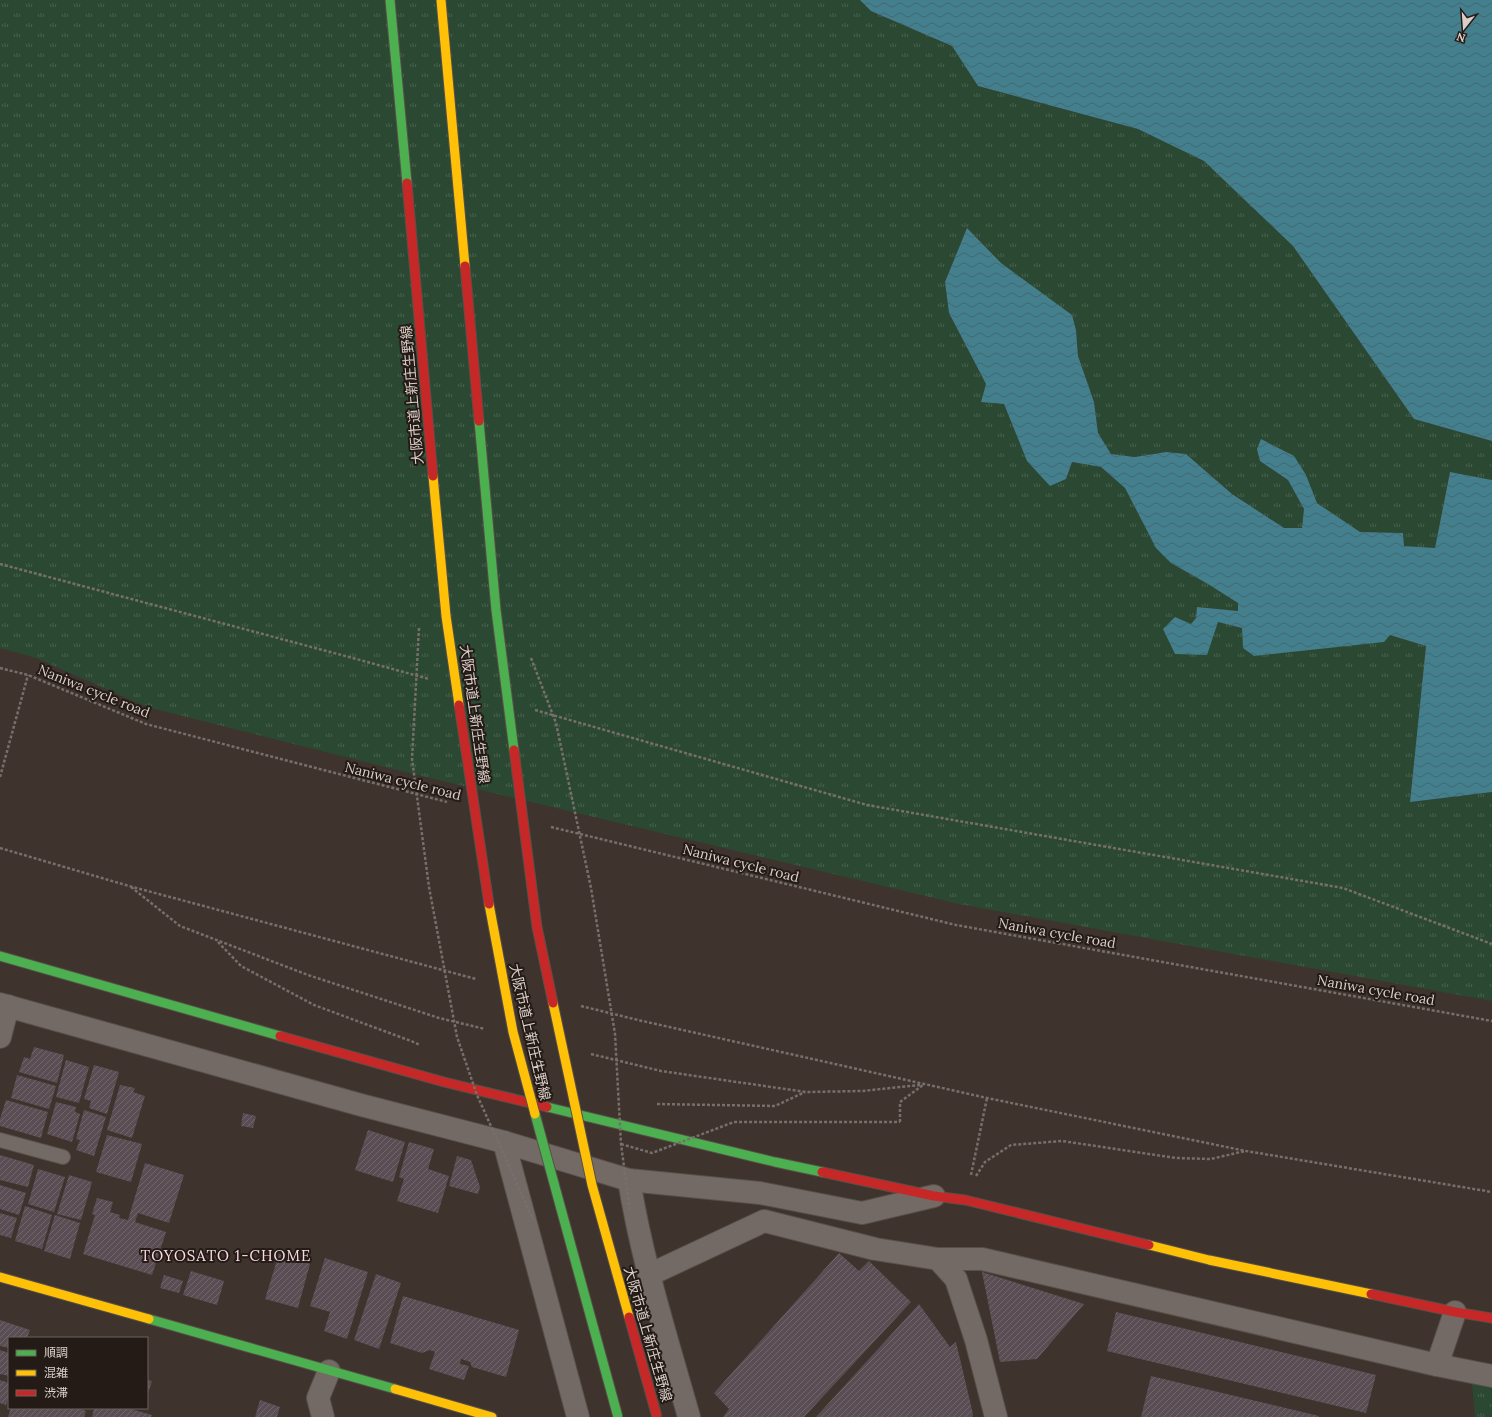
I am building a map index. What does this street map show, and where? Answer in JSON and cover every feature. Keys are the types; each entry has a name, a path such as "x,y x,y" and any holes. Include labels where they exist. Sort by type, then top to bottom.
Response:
{"main road":[{"name":"大阪市道上新庄生野線","path":"390,0 446,616 485,884 513,1032 618,1417"},
{"name":"大阪市道上新庄生野線","path":"441,0 496,610 537,928 592,1185 657,1417"},
{"path":"0,956 444,1082 775,1162 934,1196 965,1200 1209,1260 1455,1312 1492,1318"},
{"path":"0,1277 492,1417"}],"street":[{"path":"0,1037 4,1005 361,1105 504,1142 629,1180 760,1193 862,1213 934,1196"},
{"path":"504,1142 578,1417"},
{"path":"629,1180 635,1215 649,1275 689,1417"},
{"path":"649,1275 764,1221 875,1249 938,1259 982,1259 1437,1365 1492,1376"},
{"path":"938,1259 956,1279 976,1340 996,1417"},
{"path":"1437,1365 1455,1312"},
{"path":"324,1417 318,1398 329,1371"}],"lane":[{"path":"0,1140 63,1157"}],"path":[{"path":"0,564 349,657 433,681"},
{"path":"530,656 556,723 591,888 615,1034 621,1144 652,1153 734,1122 900,1122 900,1102 923,1084"},
{"name":"Naniwa cycle road","path":"0,668 28,675 146,724 449,803"},
{"path":"0,777 28,675"},
{"path":"532,709 867,805 1343,888 1492,944"},
{"path":"414,715 412,759 429,887 457,1037 477,1095 533,1220"},
{"name":"Naniwa cycle road","path":"549,827 956,925 1492,1021"},
{"path":"0,848 129,886 483,981"},
{"path":"217,941 241,966 314,1004 411,1041 425,1048"},
{"path":"576,1005 987,1098 1246,1151 1492,1192"},
{"path":"465,1069 471,1073"},
{"path":"650,1104 775,1106 806,1092"},
{"path":"965,1200 987,1098"},
{"path":"611,1103 627,1104"},
{"path":"969,1186 985,1162 1011,1145 1062,1141 1176,1158 1204,1159 1211,1159 1246,1151"}],"green space":[{"path":"0,0 860,0 871,11 952,46 978,86 1138,129 1204,161 1293,246 1414,419 1492,441 1492,480 1450,472 1435,548 1404,546 1403,533 1360,532 1317,503 1306,475 1260,461 1288,480 1304,509 1302,528 1284,528 1232,494 1186,454 1166,452 1135,457 1111,454 1098,433 1094,402 1078,356 1076,330 1072,316 1001,263 967,228 945,282 949,313 986,384 1004,404 1027,461 1050,485 1066,479 1072,462 1101,467 1125,488 1156,548 1238,603 1238,611 1197,607 1196,618 1191,624 1163,629 1218,622 1242,628 1243,648 1390,635 1426,646 1410,802 1492,792 1492,1001 959,904 397,770 147,707 36,658 0,648"},
{"path":"1472,1382 1492,1386 1492,1417 1475,1417"}],"water":[{"path":"860,0 1492,0 1492,441 1414,419 1293,246 1204,161 1138,129 978,86 952,46 871,11"},
{"path":"967,228 1001,263 1072,315 1076,330 1078,356 1094,402 1098,433 1111,454 1135,457 1166,452 1186,454 1232,494 1284,528 1302,528 1304,509 1288,480 1260,461 1257,449 1261,439 1294,456 1306,475 1317,503 1360,532 1403,533 1404,546 1435,548 1450,472 1492,480 1492,792 1410,802 1426,646 1390,635 1384,642 1254,656 1243,648 1242,628 1218,622 1207,655 1175,654 1163,629 1175,617 1191,624 1196,618 1197,607 1238,611 1238,603 1171,563 1156,548 1125,488 1101,467 1072,462 1066,479 1050,486 1027,461 1004,404 981,402 986,384 949,313 945,282"}],"building":[{"path":"34,1047 64,1055 57,1083 19,1072 24,1057 30,1059"},
{"path":"66,1060 89,1067 79,1103 56,1097"},
{"path":"94,1065 119,1072 107,1114 89,1108 91,1101 84,1099"},
{"path":"17,1075 56,1086 49,1109 11,1098"},
{"path":"120,1085 135,1088 133,1092 145,1096 132,1138 107,1130"},
{"path":"6,1100 48,1112 41,1138 0,1126 0,1119"},
{"path":"56,1102 76,1107 75,1112 80,1114 72,1142 47,1134"},
{"path":"84,1110 106,1117 94,1156 76,1150 80,1140 76,1139"},
{"path":"243,1113 256,1116 253,1128 241,1126"},
{"path":"368,1130 405,1142 393,1182 355,1170"},
{"path":"107,1135 142,1144 131,1182 96,1172"},
{"path":"409,1142 434,1149 428,1169 449,1176 438,1213 397,1201 404,1179 399,1177"},
{"path":"0,1155 34,1165 28,1187 0,1180"},
{"path":"457,1156 471,1160 480,1187 478,1194 449,1186"},
{"path":"145,1163 184,1175 169,1223 138,1213 135,1222 166,1232 152,1275 83,1254 95,1215 92,1214 97,1198 113,1202 110,1212 120,1215 119,1218 128,1220"},
{"path":"38,1169 65,1177 54,1212 28,1204"},
{"path":"69,1175 92,1182 81,1220 57,1214"},
{"path":"0,1185 26,1193 19,1215 0,1209"},
{"path":"25,1206 52,1215 42,1249 15,1241"},
{"path":"0,1213 17,1218 11,1238 0,1235"},
{"path":"55,1215 80,1223 70,1259 44,1251"},
{"path":"839,1253 859,1271 869,1261 911,1302 804,1417 723,1417 729,1409 714,1393"},
{"path":"279,1254 310,1264 298,1308 265,1299"},
{"path":"325,1258 368,1272 347,1339 324,1331 330,1312 310,1306"},
{"path":"191,1271 224,1281 217,1305 183,1295"},
{"path":"982,1272 1084,1304 1037,1359 1000,1362"},
{"path":"376,1274 401,1283 379,1349 354,1340"},
{"path":"164,1275 183,1281 179,1293 160,1288"},
{"path":"403,1296 519,1330 506,1377 472,1367 470,1362 461,1359 460,1364 469,1366 464,1380 429,1369 435,1352 430,1350 422,1353 390,1343"},
{"path":"919,1304 950,1347 956,1342 973,1414 972,1417 816,1417"},
{"path":"1116,1312 1376,1375 1366,1413 1107,1351"},
{"path":"0,1320 30,1330 27,1337 8,1337 8,1348 0,1346"},
{"path":"0,1350 8,1353 8,1376 0,1374"},
{"path":"1151,1376 1319,1416 1319,1417 1141,1417"},
{"path":"0,1380 8,1383 8,1399 6,1405 0,1403"},
{"path":"148,1380 152,1381 148,1394"},
{"path":"260,1400 280,1407 277,1417 255,1417"},
{"path":"11,1409 80,1409 86,1411 84,1417 8,1417"},
{"path":"94,1409 131,1409 152,1415 151,1417 92,1417"}],"traffic: fast":[{"path":"390,0 407,183"},
{"path":"479,421 496,610 514,750"},
{"path":"0,956 280,1036"},
{"path":"547,1107 822,1172"},
{"path":"535,1114 618,1417"},
{"path":"149,1319 395,1389"}],"traffic: slow":[{"path":"441,0 465,266"},
{"path":"433,476 446,616 459,705"},
{"path":"489,904 513,1032 535,1114"},
{"path":"553,1003 592,1185 629,1317"},
{"path":"1149,1245 1209,1260 1371,1294"},
{"path":"0,1277 149,1319"},
{"path":"395,1389 492,1417"}],"traffic: jam":[{"path":"407,183 433,476"},
{"path":"465,266 479,421"},
{"path":"459,705 489,904"},
{"path":"514,750 537,927 553,1003"},
{"path":"280,1036 444,1082 547,1107"},
{"path":"822,1172 934,1196 965,1200 1149,1245"},
{"path":"1371,1294 1455,1312 1492,1318"},
{"path":"629,1317 657,1417"}],"district":[{"name":"TOYOSATO 1-CHOME","path":"226,1255"}]}
